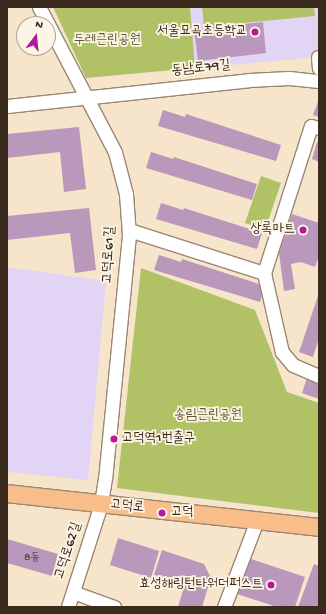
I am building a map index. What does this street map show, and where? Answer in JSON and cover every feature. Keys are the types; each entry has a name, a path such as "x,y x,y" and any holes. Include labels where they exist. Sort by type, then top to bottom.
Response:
{"main road":[{"name":"고덕로","path":"7,493 319,527"}],"street":[{"name":"고덕로61길","path":"39,7 44,16"},
{"name":"고덕로61길","path":"56,39 115,152 126,194 129,230 118,361 101,504"},
{"name":"동남로79길","path":"7,106 249,80 289,78 319,81"},
{"path":"319,128 311,126 264,274 282,352 293,365 319,376"},
{"path":"129,230 264,274"},
{"name":"고덕로62길","path":"68,607 101,504"},
{"path":"224,607 257,520"},
{"path":"73,592 114,607"}],"shaded area":[{"name":"서울묘곡초등학교","path":"190,7 319,7 319,57 195,68"},
{"path":"7,267 106,281 88,480 7,472"}],"green space":[{"name":"두레근린공원","path":"53,7 190,7 195,68 86,78"},
{"path":"202,7 314,7 315,16 204,27"},
{"path":"261,176 281,183 265,230 245,223"},
{"name":"송림근린공원","path":"141,268 255,310 287,392 319,403 319,513 117,488"}],"building":[{"path":"263,22 266,53 198,61 194,29"},
{"path":"319,99 319,117 313,115"},
{"path":"163,110 185,117 186,114 281,145 276,161 158,126"},
{"path":"79,127 86,189 64,192 60,152 7,158 7,134"},
{"path":"317,142 319,143 319,162 312,159"},
{"path":"151,152 173,159 174,157 257,184 252,200 146,168"},
{"path":"161,203 183,210 184,208 262,233 257,249 156,219"},
{"path":"89,208 96,270 75,273 70,233 7,240 7,216"},
{"path":"292,214 319,223 319,256 315,267 301,262 291,264 295,289 284,291 279,253"},
{"path":"159,255 181,262 182,259 265,286 260,302 154,270"},
{"path":"319,293 319,338 313,357 299,352"},
{"path":"307,378 319,383 319,399 302,393"},
{"path":"118,538 159,551 151,578 110,565"},
{"path":"7,539 58,554 52,576 7,563"},
{"path":"162,550 204,564 211,578 202,607 178,607 185,584 154,575"},
{"name":"효성해링턴타워더퍼스트","path":"248,558 305,577 295,607 277,607 237,594"},
{"path":"314,564 319,566 319,607 298,607"}],"place":[{"name":"서울묘곡초등학교","path":"255,32"},
{"name":"상록마트","path":"303,230"},
{"name":"고덕역1번출구","path":"114,439"},
{"name":"고덕","path":"162,513"},
{"name":"효성해링턴타워더퍼스트","path":"271,585"}]}
